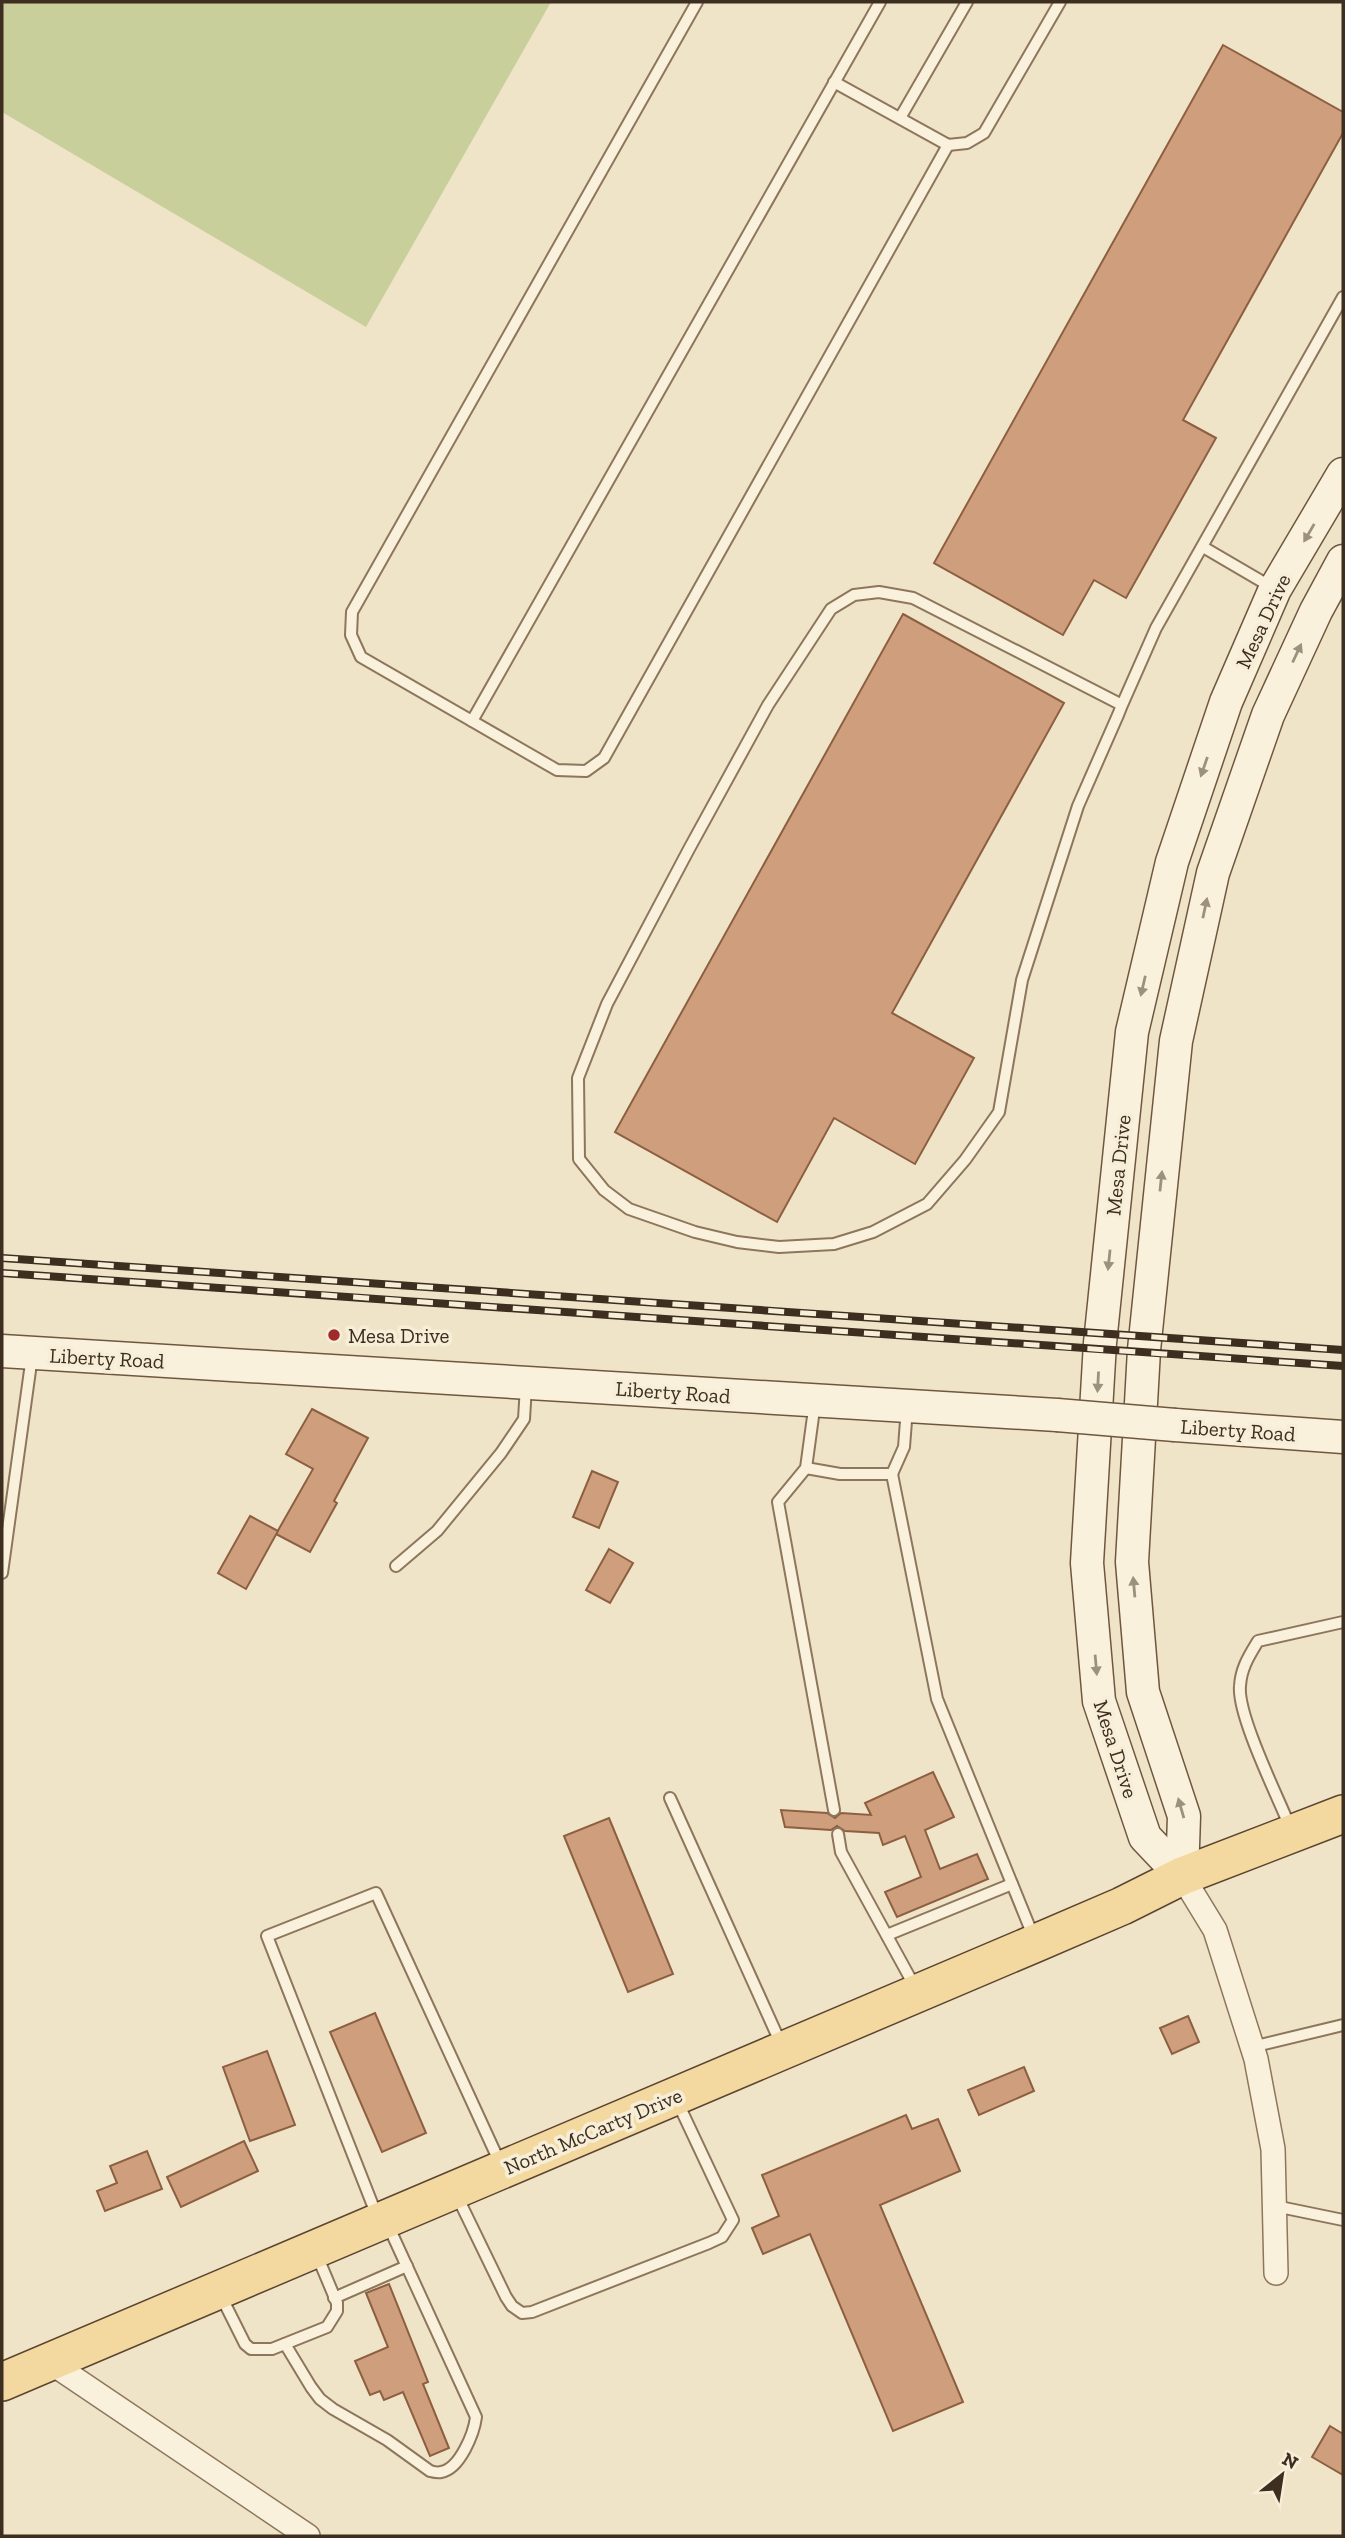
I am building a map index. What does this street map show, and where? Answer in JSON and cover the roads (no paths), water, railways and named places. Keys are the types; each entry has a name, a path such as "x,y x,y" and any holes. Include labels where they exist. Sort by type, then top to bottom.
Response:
{"main road":[{"name":"Mesa Drive","path":"1182,1876 1145,1837 1099,1701 1087,1563 1100,1343 1132,1032 1172,862 1226,702 1275,589 1343,474"},
{"name":"Mesa Drive","path":"1182,1876 1184,1816 1143,1692 1132,1562 1144,1350 1176,1041 1213,873 1268,715 1316,611 1343,561"},
{"path":"1275,589 1316,611"},
{"name":"Liberty Road","path":"17,1352 1057,1415 1343,1437"},
{"name":"North McCarty Drive","path":"2,2382 1122,1906 1182,1876 1343,1814"}],"street":[{"name":"Mesa Drive","path":"1182,1876 1215,1930 1252,2047 1273,2149 1276,2273"},
{"path":"50,2362 308,2536"}],"lane":[{"path":"696,2 352,612 351,635 361,657 558,771 586,771 604,758 948,145"},
{"path":"472,721 880,2"},
{"path":"900,118 967,2"},
{"path":"834,82 948,145 967,143 984,133 1060,2"},
{"path":"1122,705 913,598 879,592 866,593 854,595 831,609 768,705 689,849 607,1004 578,1078 579,1159 604,1190 629,1209 695,1232 737,1242 779,1247 834,1244 873,1232 927,1204 965,1160 999,1112 1022,980 1078,806 1122,705 1156,628 1343,297"},
{"path":"1203,547 1275,589"},
{"path":"2,1573 17,1352"},
{"path":"396,1566 437,1531 501,1453 524,1419 526,1383"},
{"path":"815,1401 807,1468 778,1502 834,1810"},
{"path":"907,1406 904,1447 892,1474 937,1699 1036,1942"},
{"path":"807,1468 840,1474 892,1474"},
{"path":"1293,1833 1250,1729 1239,1689 1244,1664 1258,1641 1343,1622"},
{"path":"670,1798 784,2050"},
{"path":"838,1833 841,1852 918,1993"},
{"path":"887,1935 1012,1884"},
{"path":"285,2344 311,2387 333,2409 368,2428 430,2471 442,2472 452,2467 470,2440 476,2417 407,2266 382,2220 267,1936 376,1893 503,2169"},
{"path":"1252,2047 1343,2025"},
{"path":"454,2190 499,2284 512,2306 522,2312 532,2312 709,2243 722,2237 733,2220 675,2096"},
{"path":"1275,2206 1343,2220"},
{"path":"218,2291 245,2344 251,2348 272,2349 327,2327 337,2311 315,2249"},
{"path":"334,2298 407,2266"}],"railway":[{"path":"2,1258 1343,1350"},
{"path":"2,1273 1343,1366"}],"place":[{"name":"Mesa Drive","path":"334,1335"}]}
